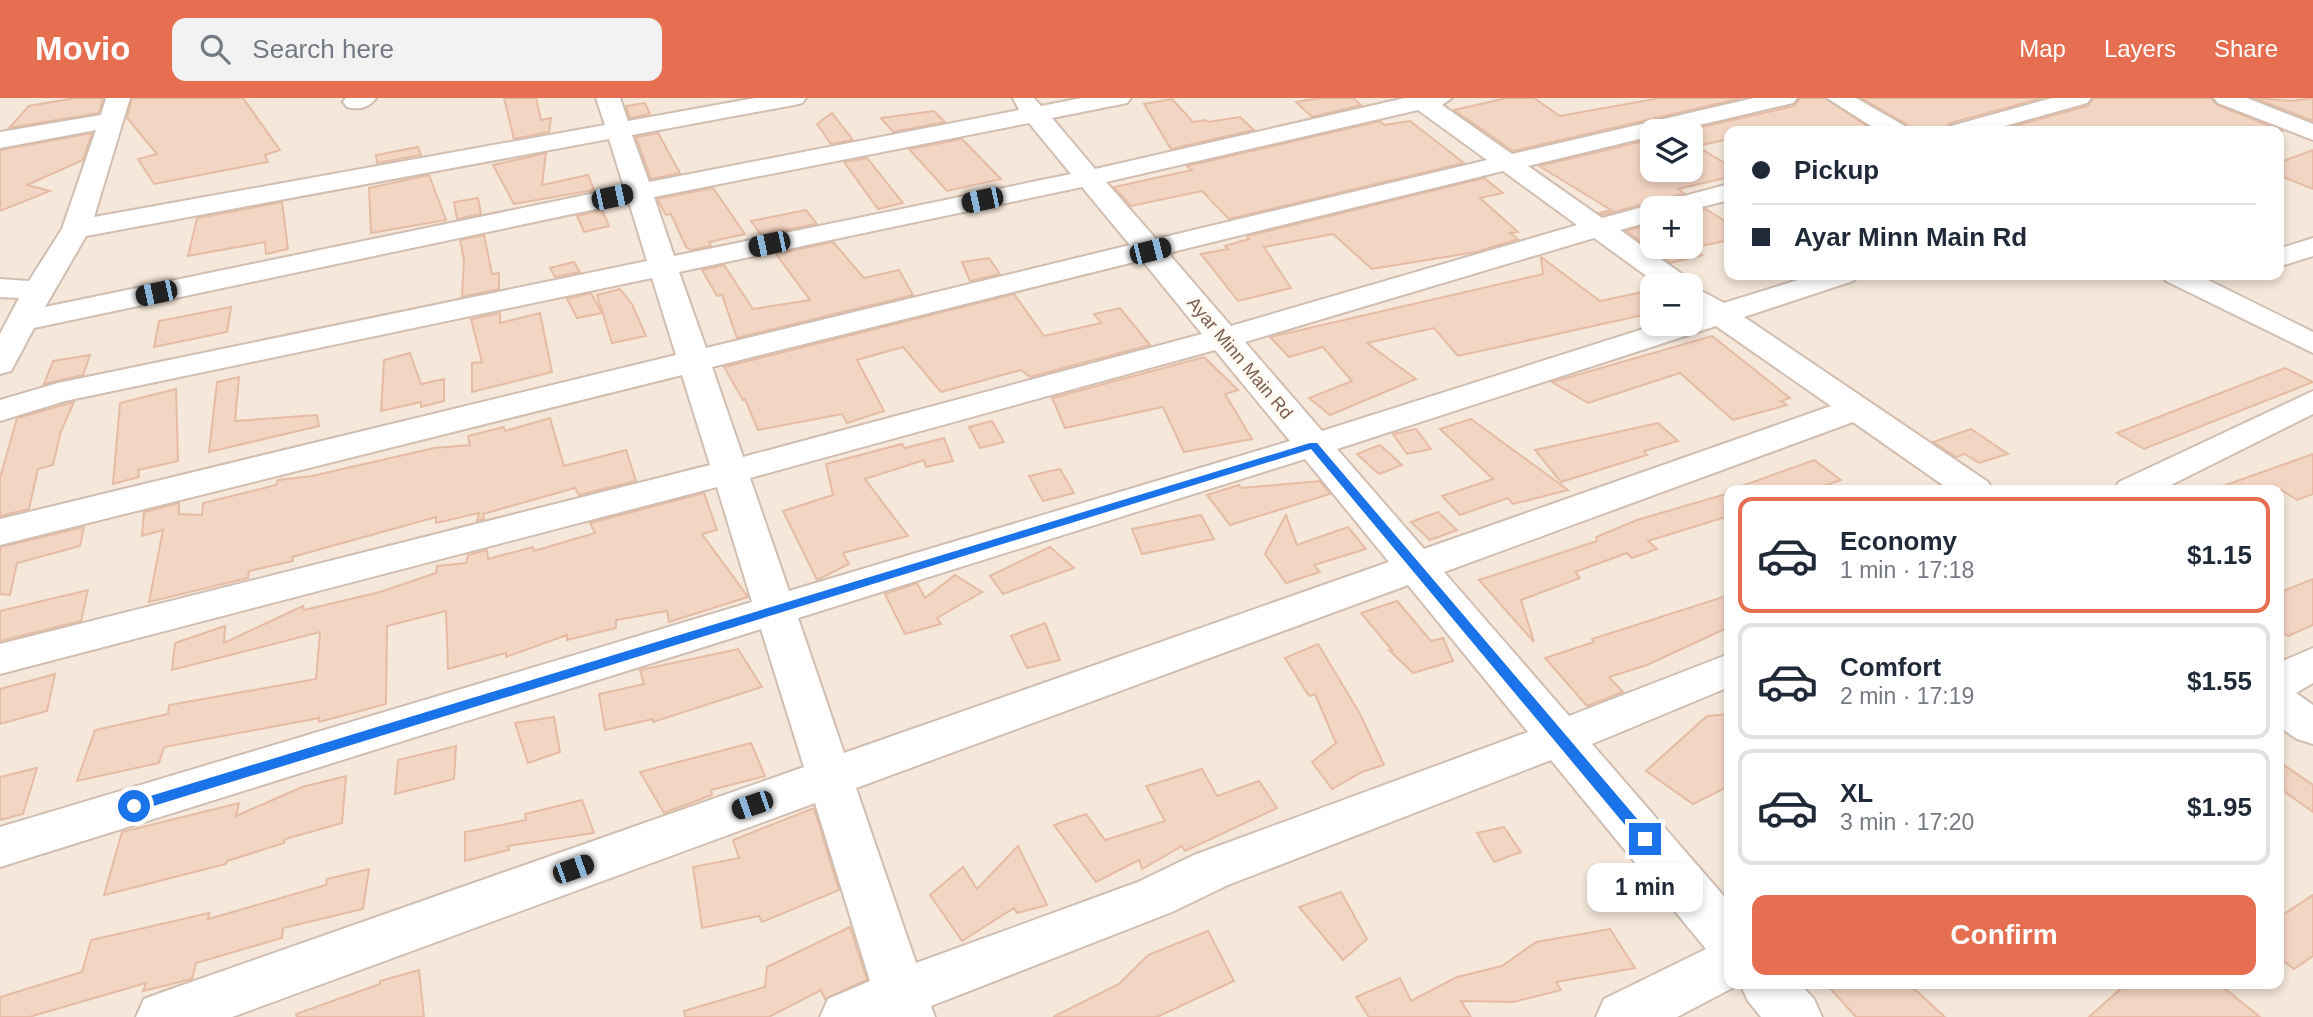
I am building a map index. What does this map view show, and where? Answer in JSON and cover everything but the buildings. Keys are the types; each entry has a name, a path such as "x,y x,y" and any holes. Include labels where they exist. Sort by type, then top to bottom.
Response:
{"street":[{"path":"76,229 614,114 794,98"},
{"path":"22,321 639,192 1028,106 1119,98"},
{"path":"0,532 1508,163 1785,98"},
{"path":"1839,98 1887,126"},
{"path":"1978,126 2079,98"},
{"path":"2226,98 2298,127"},
{"path":"0,411 58,393 1089,178 1426,99 1508,163 1661,273"},
{"name":"Ayar Minn Main Rd","path":"1028,106 1724,933"},
{"path":"0,140 115,109"},
{"path":"0,364 38,291 76,229 91,191 115,109"},
{"path":"614,114 904,1005"},
{"path":"1703,199 1724,193"},
{"path":"0,659 729,472 1223,338 1640,215"},
{"path":"2284,256 2313,247"},
{"path":"0,847 1314,445 1705,305 1820,280"},
{"path":"2186,280 2313,344"},
{"path":"0,288 38,291"},
{"path":"1705,305 1968,485"},
{"path":"2142,485 2313,401"},
{"path":"163,1017 1856,409"},
{"path":"2284,680 2313,664"},
{"path":"847,1017 904,1005 1211,870 1561,738 1724,672"},
{"path":"2284,707 2313,727"},
{"path":"1623,1017 1724,966"},
{"path":"1770,989 1795,1017"}],"shaded area":[{"path":"0,98 2313,98 2313,1017 0,1017"}],"route":[{"path":"134,806 1314,445 1645,839"}]}
